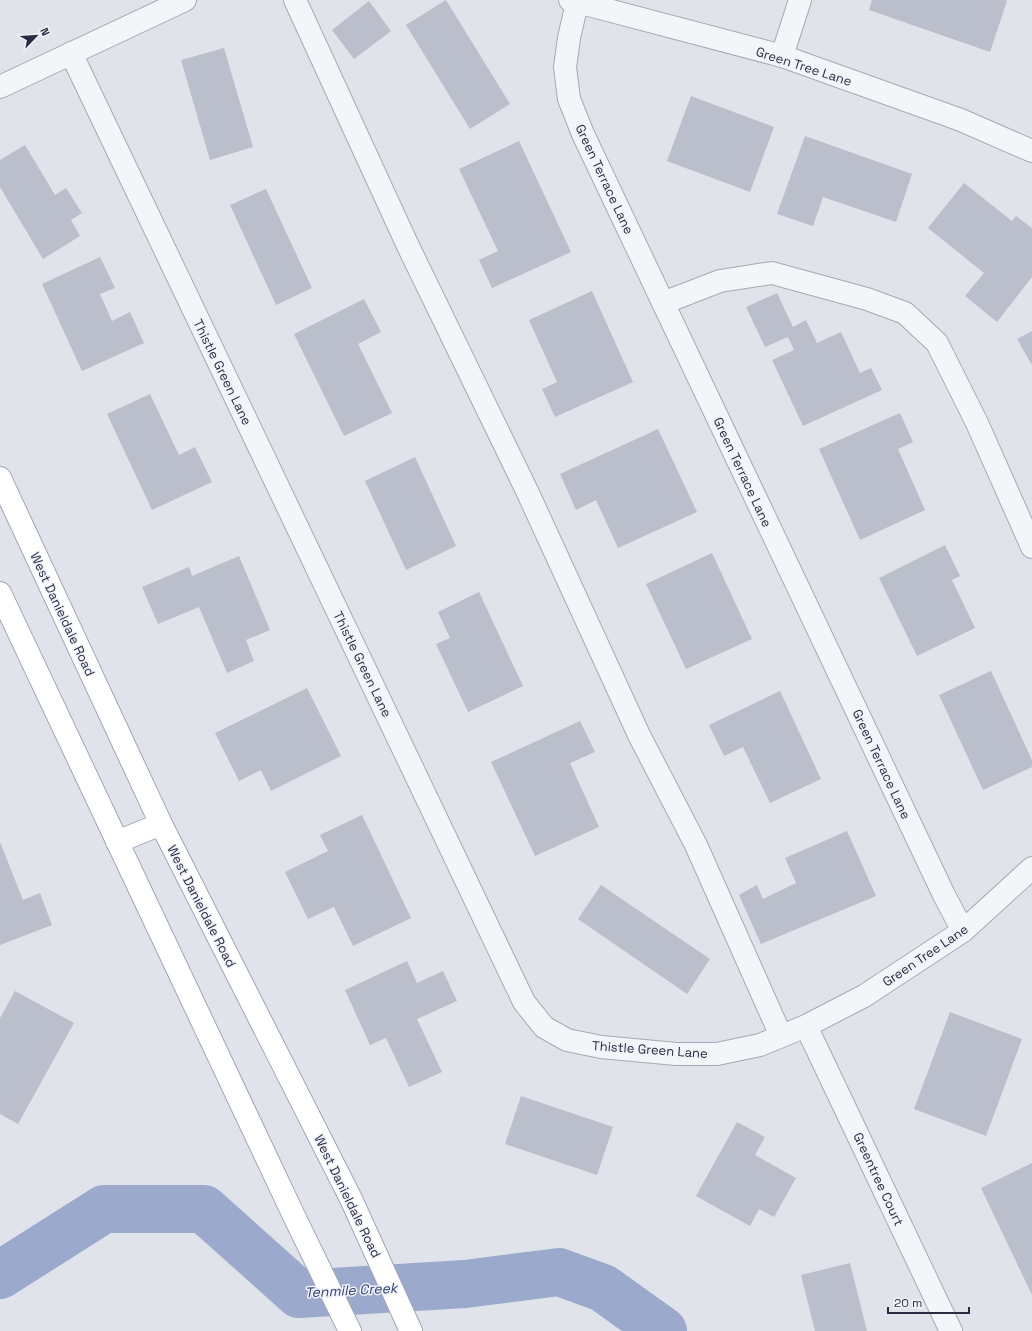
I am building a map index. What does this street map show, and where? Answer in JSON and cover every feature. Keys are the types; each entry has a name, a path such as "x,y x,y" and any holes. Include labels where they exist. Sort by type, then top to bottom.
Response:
{"main road":[{"name":"West Danieldale Road","path":"0,478 161,824 351,1199 411,1331"},
{"path":"0,593 294,1216 350,1331"},
{"path":"117,842 161,824"}],"street":[{"path":"0,87 185,0"},
{"path":"295,0 408,246 528,493 639,735 696,845 781,1036"},
{"path":"782,56 800,0"},
{"name":"Green Tree Lane","path":"574,1 782,56 961,120 1032,151"},
{"name":"Green Terrace Lane","path":"574,1 565,67 569,99 583,134 937,881 963,931"},
{"name":"Thistle Green Lane","path":"71,53 524,1002 544,1027 567,1040 601,1047 676,1054 717,1054 760,1045 806,1026"},
{"path":"663,303 720,281 772,274 867,299 905,313 937,343 977,423 1032,547"},
{"name":"Green Tree Lane","path":"806,1026 864,996 963,931 1032,868"},
{"name":"Greentree Court","path":"806,1026 951,1331"}],"building":[{"path":"446,0 510,104 470,129 406,25"},
{"path":"872,0 1007,1 990,52 869,10"},
{"path":"369,1 391,31 354,59 332,30"},
{"path":"224,48 253,147 210,160 181,60"},
{"path":"691,96 774,127 750,192 667,161"},
{"path":"805,136 912,174 896,222 823,197 813,226 777,214"},
{"path":"519,141 571,252 492,288 479,260 498,251 459,169"},
{"path":"25,145 55,195 66,188 82,213 71,220 80,236 43,259 0,187 0,160"},
{"path":"964,183 1012,221 1016,216 1032,228 1032,277 997,322 965,296 984,273 928,228"},
{"path":"266,189 312,288 276,305 230,205"},
{"path":"100,257 115,288 100,294 112,321 130,312 144,343 82,371 42,284"},
{"path":"592,291 633,382 555,417 542,389 557,382 529,320"},
{"path":"777,293 793,327 806,320 817,343 841,332 860,373 871,368 882,390 803,426 772,360 794,350 788,337 765,347 746,307"},
{"path":"364,299 381,332 358,344 392,413 344,436 294,334"},
{"path":"1032,331 1032,365 1017,339"},
{"path":"150,394 179,455 195,447 212,482 152,510 107,414"},
{"path":"900,413 913,442 898,449 925,510 860,540 819,449"},
{"path":"658,429 697,512 618,548 596,500 576,510 560,474"},
{"path":"415,457 456,546 406,570 365,481"},
{"path":"945,545 960,576 952,580 975,628 917,656 879,578"},
{"path":"712,553 752,639 686,669 646,584"},
{"path":"239,556 270,630 246,640 254,661 227,673 199,607 158,624 142,587 189,567 192,576"},
{"path":"479,592 523,686 468,712 436,644 450,638 438,612"},
{"path":"991,671 1032,760 1032,767 983,790 939,695"},
{"path":"307,688 341,756 271,791 261,770 239,781 215,733"},
{"path":"780,691 821,779 770,803 743,747 724,756 709,725"},
{"path":"580,721 595,752 570,763 599,827 535,856 491,762"},
{"path":"362,815 411,918 353,946 334,907 308,919 285,872 328,851 320,835"},
{"path":"847,831 876,896 761,944 739,895 757,885 763,899 796,883 785,858"},
{"path":"0,842 23,900 40,893 52,925 0,945"},
{"path":"601,885 710,959 687,994 578,919"},
{"path":"407,961 417,983 443,971 457,1001 417,1019 442,1072 409,1087 386,1038 370,1045 345,990"},
{"path":"15,991 74,1023 18,1124 0,1114 0,1018"},
{"path":"950,1012 1022,1039 986,1136 914,1109"},
{"path":"521,1096 613,1127 597,1175 505,1144"},
{"path":"737,1122 765,1137 755,1155 796,1178 774,1217 759,1209 750,1226 696,1196"},
{"path":"1032,1163 1032,1295 981,1188"},
{"path":"850,1263 867,1331 815,1331 801,1275"}],"waterway":[{"name":"Tenmile Creek","path":"0,1275 104,1209 204,1209 299,1294 465,1284 559,1272 603,1288 663,1331"}]}
